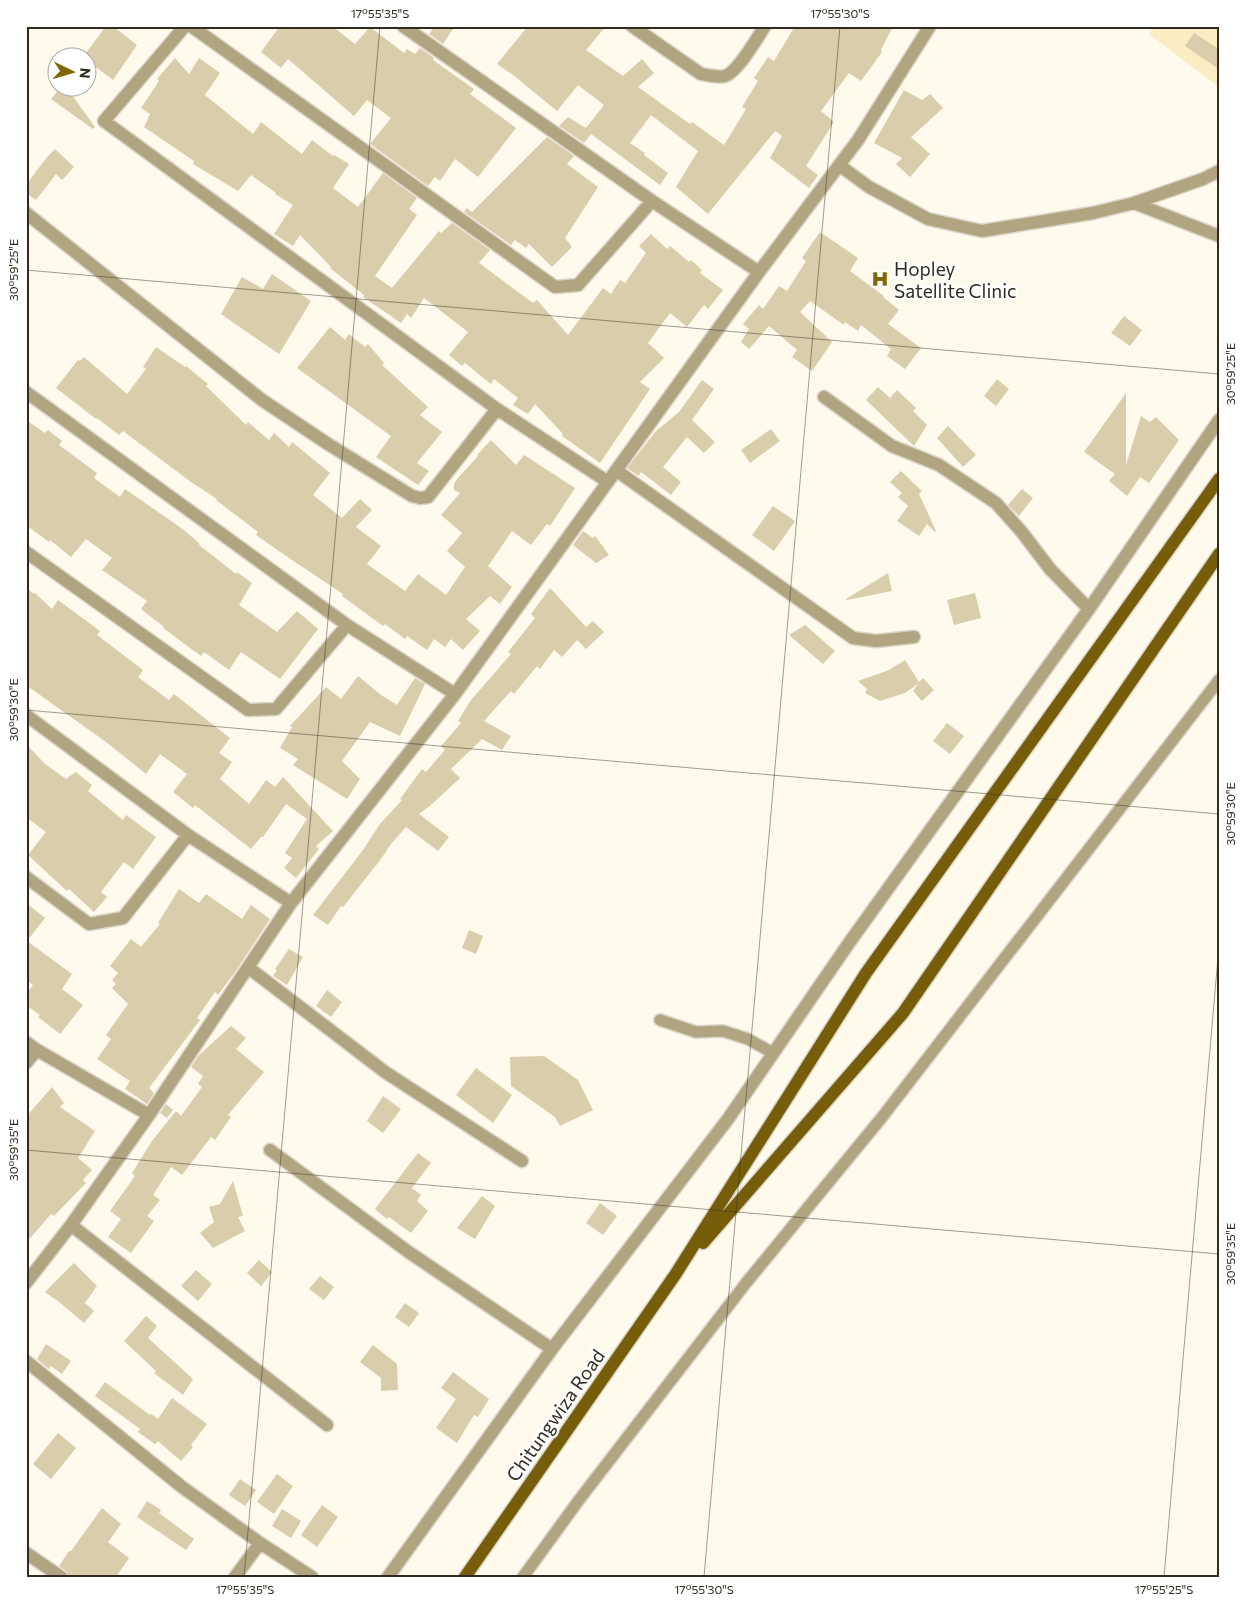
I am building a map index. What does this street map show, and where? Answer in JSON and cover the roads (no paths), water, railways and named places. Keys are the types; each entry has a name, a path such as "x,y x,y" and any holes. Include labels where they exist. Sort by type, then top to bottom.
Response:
{"main road":[{"path":"675,1275 866,973 1219,479"},
{"path":"675,1275 903,1013 1219,554"},
{"name":"Chitungwiza Road","path":"465,1577 675,1275"}],"street":[{"path":"185,26 104,121 497,409 608,482"},
{"path":"191,26 555,287 578,285 652,201"},
{"path":"403,26 652,201 759,272"},
{"path":"632,26 701,74 713,76 725,76 733,71 765,26"},
{"path":"26,1283 71,1225 149,1115 292,903 455,694 759,272 858,140 930,26"},
{"path":"839,165 869,187 928,218 982,231 1093,213 1134,203 1219,171"},
{"path":"1134,203 1219,236"},
{"path":"26,213 262,400 412,496 420,498 428,496 497,409"},
{"path":"26,392 347,625 455,694"},
{"path":"824,397 892,446 939,465 996,504 1022,531 1050,569 1089,609"},
{"path":"388,1577 552,1349 728,1119 849,943 1089,609 1219,420"},
{"path":"617,471 853,638 876,641 914,637"},
{"path":"26,552 248,710 276,709 347,625"},
{"path":"26,715 188,835 292,903"},
{"path":"26,877 89,924 123,918 188,835"},
{"path":"249,968 385,1072 522,1161"},
{"path":"26,1042 149,1115"},
{"path":"26,1063 37,1050"},
{"path":"270,1150 410,1253 552,1349"},
{"path":"71,1225 326,1425"},
{"path":"26,1361 182,1487 260,1543 312,1577"},
{"path":"235,1577 260,1543"},
{"path":"26,1553 61,1577"}],"lane":[{"path":"523,1577 579,1500 746,1283 883,1116 1219,680"},
{"path":"660,1020 696,1032 723,1031 748,1039 773,1054"}],"place":[{"name":"Hopley Satellite Clinic","path":"880,279"}]}
